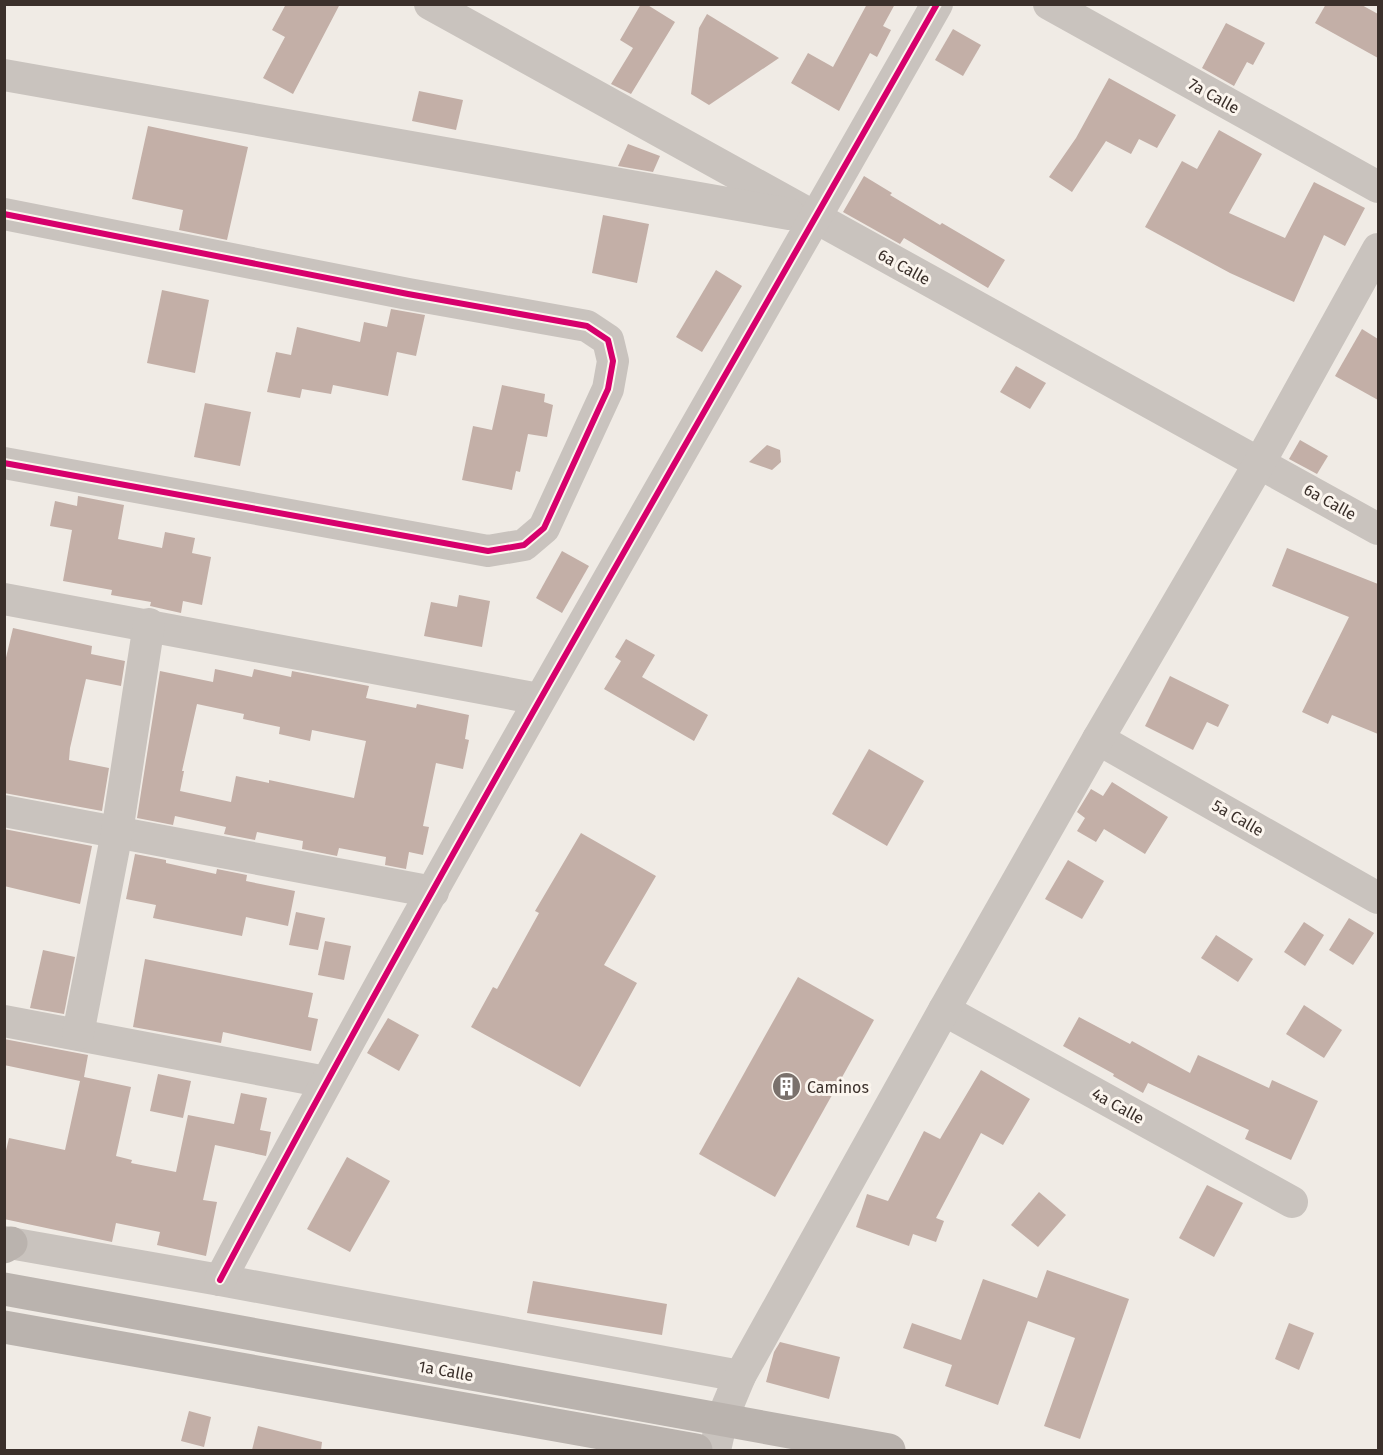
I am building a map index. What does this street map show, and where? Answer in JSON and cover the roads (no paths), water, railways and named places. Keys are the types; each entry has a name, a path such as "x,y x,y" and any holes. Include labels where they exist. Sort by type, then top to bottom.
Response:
{"main road":[{"name":"1a Calle","path":"4,1289 450,1372 719,1435 889,1450"},
{"path":"4,1327 696,1450"},
{"path":"444,1406 450,1372"}],"street":[{"name":"6a Calle","path":"430,4 815,219 1260,462 1378,530"},
{"path":"220,1280 326,1082 539,699 937,4"},
{"name":"7a Calle","path":"1049,4 1378,187"},
{"path":"4,75 815,219"},
{"path":"4,214 408,294 587,326 608,340 613,361 608,389 544,528 524,545 488,551 4,463"},
{"path":"719,1435 740,1376 944,1010 1098,739 1260,462 1378,249"},
{"path":"4,599 149,624 539,699"},
{"path":"78,1034 117,832 149,624"},
{"name":"5a Calle","path":"1098,739 1378,898"},
{"path":"4,812 433,892"},
{"name":"4a Calle","path":"944,1010 1292,1202"},
{"path":"4,1021 326,1082"},
{"path":"7,1244 220,1280 740,1376"}],"place":[{"name":"Caminos","path":"786,1087"}]}
